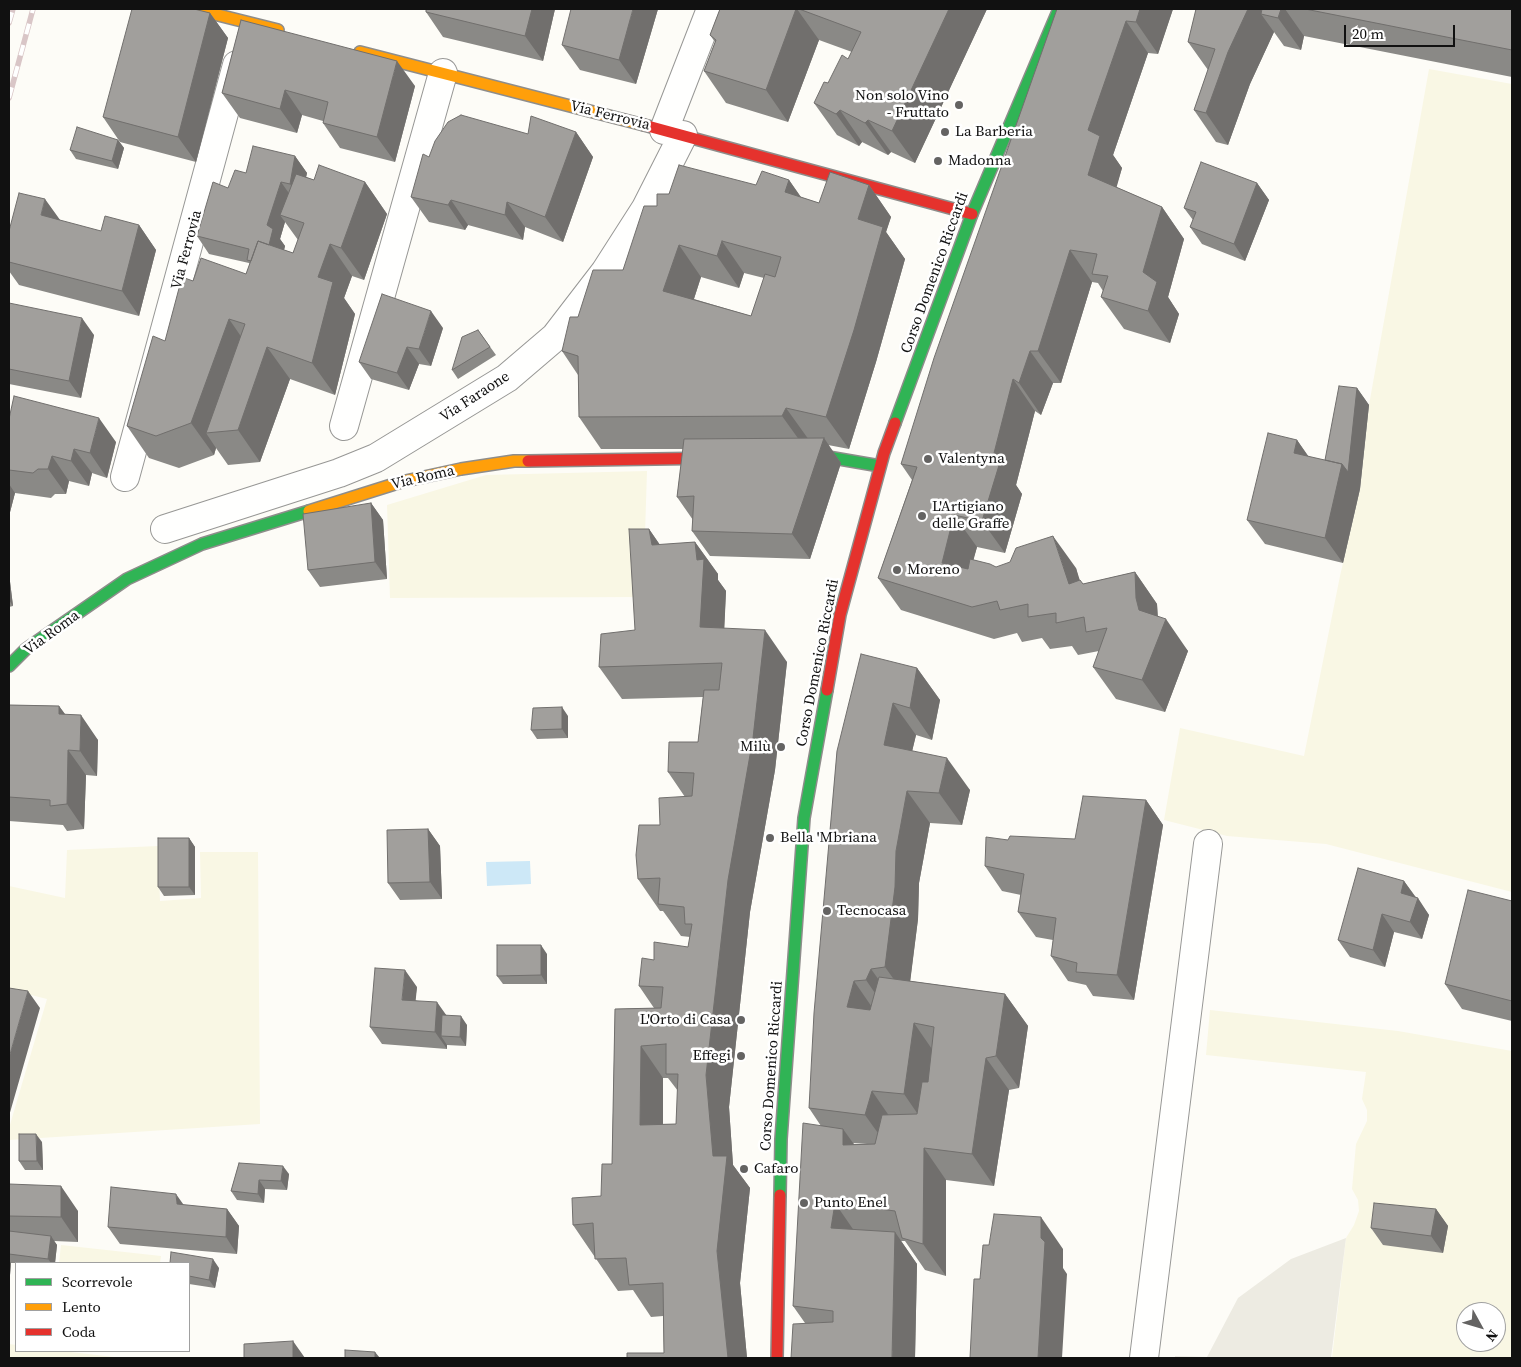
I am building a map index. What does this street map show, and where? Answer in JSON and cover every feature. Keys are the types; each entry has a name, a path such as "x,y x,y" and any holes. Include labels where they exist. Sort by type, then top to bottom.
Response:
{"street":[{"path":"194,9 285,32"},
{"name":"Via Faraone","path":"164,529 339,473 376,458 507,378 555,337 605,272 646,208 674,133 711,9"},
{"name":"Corso Domenico Riccardi","path":"776,1358 781,1139 804,818 840,615 880,466 972,214 1059,9"},
{"name":"Via Ferrovia","path":"125,477 248,23"},
{"name":"Via Ferrovia","path":"350,49 674,133 972,214"},
{"path":"344,426 443,73"},
{"path":"792,456 822,456 880,466"},
{"name":"Via Roma","path":"9,666 26,649 128,580 194,548 281,518 401,482 461,469 514,461 733,457"},
{"path":"1144,1358 1208,844"}],"shaded area":[{"path":"1429,69 1512,84 1512,892 1326,844 1227,836 1164,820 1180,728 1304,756 1340,576 1360,489 1369,405"},
{"path":"647,471 643,597 390,598 387,505 486,475"},
{"path":"158,846 160,901 201,898 200,852 258,852 260,1124 9,1140 9,1128 47,999 23,993 9,1045 9,886 65,898 67,850"},
{"path":"1210,1010 1398,1031 1512,1051 1512,1358 1332,1358 1346,1238 1354,1225 1359,1211 1358,1200 1352,1189 1356,1144 1367,1121 1367,1110 1362,1099 1366,1072 1206,1055"},
{"path":"1346,1238 1331,1358 1175,1358 1175,1356 1207,1357 1238,1298 1291,1259"},
{"path":"61,1245 161,1256 160,1262 59,1262"},
{"path":"9,1344 15,1345 15,1352 71,1352 123,1358 9,1358"}],"water":[{"path":"530,861 531,884 487,886 486,862"}],"building":[{"path":"132,9 194,9 210,13 178,137 103,117"},
{"path":"426,9 532,9 525,36 426,12"},
{"path":"571,9 633,9 619,60 562,45"},
{"path":"720,9 796,9 766,90 704,71 716,40 710,35"},
{"path":"799,9 949,9 892,131 868,120 865,123 840,110 836,114 814,103 824,82 828,83 842,55 848,59 861,32"},
{"path":"1057,9 1140,9 1136,22 1126,21 1088,130 1100,136 1088,175 1162,207 1143,272 1157,282 1148,311 1101,297 1108,276 1092,274 1097,254 1070,250 1038,351 1030,351 1019,383 1013,379 993,457 1000,462 982,521 954,515 942,563 968,569 970,559 996,567 1010,562 1016,548 1053,536 1069,584 1080,580 1083,584 1135,572 1136,598 1139,610 1166,619 1142,680 1093,667 1107,628 1086,632 1084,617 1056,623 1056,613 1028,617 1028,604 1000,610 997,601 972,607 878,578 917,467 901,464 934,358"},
{"path":"1196,9 1248,9 1228,52 1206,113 1194,110 1215,49 1188,42"},
{"path":"1262,9 1281,9 1278,18 1261,14"},
{"path":"1305,9 1512,9 1512,50"},
{"path":"241,20 397,61 377,137 323,123 328,102 285,90 280,109 222,93"},
{"path":"461,115 528,134 531,116 576,132 545,217 507,202 505,215 451,200 448,205 411,197 423,154 429,157 435,141 448,122"},
{"path":"77,127 118,140 112,161 70,150"},
{"path":"253,146 295,156 290,184 281,182 267,225 273,229 269,245 258,241 251,261 247,260 249,249 197,236 213,182 228,188 235,170 246,173"},
{"path":"1201,162 1257,183 1234,244 1190,227 1196,212 1184,208"},
{"path":"319,165 365,182 341,248 330,244 318,277 333,282 312,363 267,347 238,430 206,433 245,324 229,319 191,423 156,436 127,426 153,336 165,341 182,277 193,281 201,258 246,274 258,241 293,253 304,223 280,215 296,174 314,180"},
{"path":"679,165 756,185 762,171 789,180 785,192 819,203 830,172 869,185 858,219 883,227 854,330 826,417 786,408 782,416 579,417 578,356 562,351 570,317 578,317 593,270 623,270 644,206 657,206 657,194 669,194","holes":["722,241 781,257 775,277 765,274 751,316 663,291 679,245 717,256"]},
{"path":"19,193 45,199 41,215 101,231 105,216 139,225 122,291 9,262 9,231"},
{"path":"382,294 431,311 419,349 407,347 397,373 359,362"},
{"path":"9,303 82,318 69,381 9,369"},
{"path":"478,330 490,347 452,370 462,337"},
{"path":"1339,386 1357,388 1348,472 1342,464 1325,460"},
{"path":"14,396 99,418 90,453 74,449 71,461 52,456 48,469 38,469 33,473 9,470 9,419"},
{"path":"1268,433 1297,440 1294,453 1342,464 1325,538 1247,520"},
{"path":"824,438 792,534 692,531 694,496 677,497 684,439"},
{"path":"371,503 375,562 308,570 303,514"},
{"path":"629,529 649,529 652,545 695,542 697,560 704,559 700,627 765,630 753,738 728,880 706,1075 713,1156 727,1156 717,1251 728,1358 627,1358 627,1353 664,1353 663,1283 629,1285 626,1258 595,1259 593,1223 573,1225 572,1198 601,1196 602,1164 612,1164 615,1009 661,1008 663,987 639,986 642,958 654,960 654,942 688,947 692,924 685,924 684,907 658,904 660,878 638,879 636,855 639,825 660,825 659,798 692,796 694,773 668,772 669,742 698,742 704,690 719,690 722,663 599,667 601,634 635,630","holes":["666,1044 666,1074 678,1074 676,1124 640,1125 641,1046"]},
{"path":"861,654 917,668 910,708 893,703 884,745 947,758 939,793 907,791 896,851 895,887 885,967 871,969 866,980 854,981 847,1007 870,1010 879,977 1005,994 996,1056 986,1058 972,1154 924,1148 923,1244 902,1238 895,1211 835,1203 831,1228 895,1232 892,1358 791,1358 793,1324 833,1322 833,1311 793,1306 803,1123 843,1129 843,1145 875,1144 882,1115 917,1114 922,1082 928,1082 934,1027 914,1023 904,1094 872,1091 865,1115 809,1108 814,1013 837,751"},
{"path":"9,705 59,706 59,714 81,715 80,751 68,750 67,804 50,806 50,800 9,797"},
{"path":"562,707 562,729 531,730 533,708"},
{"path":"1083,796 1146,800 1117,975 1076,972 1077,963 1051,956 1056,918 1018,912 1024,874 985,866 986,837 1008,840 1010,836 1075,839"},
{"path":"428,829 430,882 388,883 387,830"},
{"path":"158,838 189,838 189,887 158,887"},
{"path":"1358,868 1404,881 1401,893 1418,898 1410,922 1382,914 1373,950 1338,940"},
{"path":"1468,890 1512,901 1512,1001 1445,984"},
{"path":"497,945 541,945 541,975 497,976"},
{"path":"375,968 405,970 402,1000 437,1002 435,1032 370,1027"},
{"path":"9,988 28,991 9,1058"},
{"path":"442,1015 461,1016 460,1037 441,1036"},
{"path":"19,1134 36,1134 37,1161 19,1161"},
{"path":"239,1163 283,1166 281,1181 259,1180 258,1194 231,1191"},
{"path":"9,1184 61,1186 61,1217 9,1216"},
{"path":"111,1187 176,1194 177,1204 227,1209 226,1237 108,1227"},
{"path":"1374,1203 1436,1209 1431,1236 1371,1228"},
{"path":"994,1214 1041,1217 1041,1238 1045,1242 1038,1358 970,1358 974,1279 980,1279 983,1245 989,1245"},
{"path":"9,1231 51,1236 48,1259 9,1254"},
{"path":"171,1252 213,1259 209,1280 190,1276 190,1262 170,1262"},
{"path":"293,1341 293,1358 244,1358 244,1344"},
{"path":"345,1350 375,1352 375,1358 345,1358"}],"railway":[{"path":"9,23 13,9"},
{"path":"9,98 33,9"}],"traffic: fast":[{"path":"895,423 972,214 1059,9"},
{"path":"800,456 822,456 880,466"},
{"path":"9,666 26,649 127,579 202,544 309,511"},
{"path":"780,1195 781,1139 804,818 827,690"}],"traffic: slow":[{"path":"194,9 278,30"},
{"path":"360,52 644,125"},
{"path":"309,511 401,482 461,469 514,461 528,461"}],"traffic: jam":[{"path":"644,125 972,214"},
{"path":"827,690 840,615 884,453 895,423"},
{"path":"528,461 719,458"},
{"path":"777,1358 780,1195"}],"place":[{"name":"Non solo Vino - Fruttato","path":"959,105"},
{"name":"La Barberia","path":"945,132"},
{"name":"Madonna","path":"938,161"},
{"name":"Valentyna","path":"928,459"},
{"name":"L'Artigiano delle Graffe","path":"922,516"},
{"name":"Moreno","path":"897,570"},
{"name":"Milù","path":"781,747"},
{"name":"Bella 'Mbriana","path":"770,838"},
{"name":"Tecnocasa","path":"827,911"},
{"name":"L'Orto di Casa","path":"741,1020"},
{"name":"Effegi","path":"741,1056"},
{"name":"Cafaro","path":"744,1169"},
{"name":"Punto Enel","path":"804,1203"}]}
